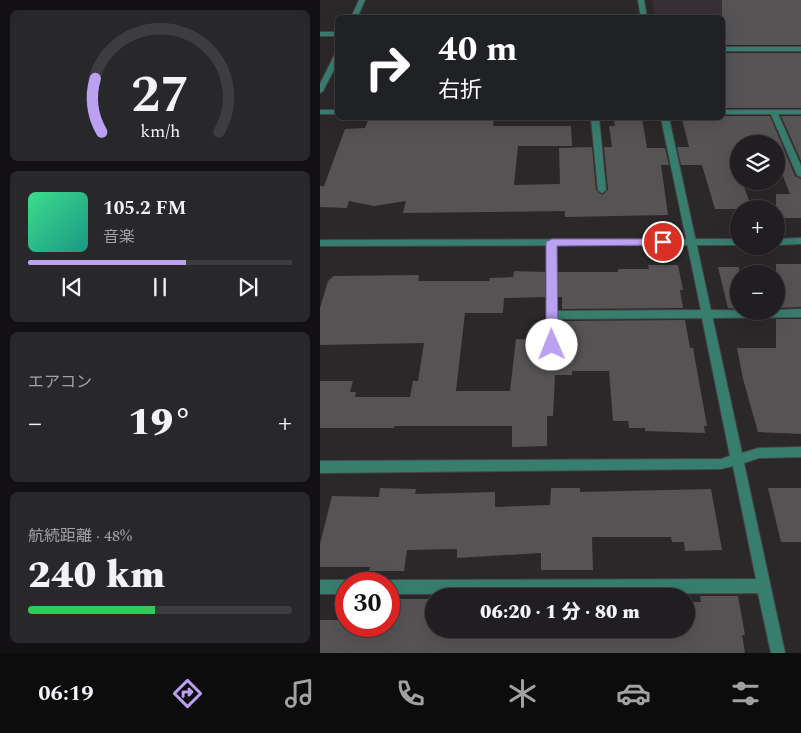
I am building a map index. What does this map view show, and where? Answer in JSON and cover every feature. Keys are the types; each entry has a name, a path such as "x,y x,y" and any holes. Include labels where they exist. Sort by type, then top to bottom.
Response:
{"street":[{"path":"355,15 362,0"},
{"path":"641,0 644,15"},
{"path":"320,34 335,34"},
{"path":"725,49 801,48"},
{"path":"320,91 322,82 335,59"},
{"path":"320,112 335,112"},
{"path":"725,112 801,112"},
{"path":"774,112 801,175"},
{"path":"595,120 602,190"},
{"path":"665,120 778,653"},
{"path":"552,242 552,345"},
{"path":"320,244 730,242"},
{"path":"785,242 801,242"},
{"path":"552,315 801,313"},
{"path":"320,467 721,464 759,452 801,452"},
{"path":"400,587 764,586"},
{"path":"320,587 335,587"}],"shaded area":[{"path":"652,0 801,0 777,17 655,15"}],"building":[{"path":"722,0 801,0 801,45 725,45 725,15 722,15"},
{"path":"725,53 801,53 801,108 725,108"},
{"path":"725,116 770,116 778,135 730,135 730,190 745,190 749,200 730,200 730,209 715,209 702,165 681,165 677,147 689,147 682,120 725,120"},
{"path":"781,116 801,116 801,161"},
{"path":"368,120 494,120 493,126 571,126 572,146 518,146 514,185 560,184 559,148 592,147 596,190 602,195 608,190 604,147 612,147 609,126 615,126 614,120 642,120 647,148 665,148 669,165 661,165 668,215 565,217 565,211 403,213 406,201 374,206 349,201 347,208 320,207 320,186 324,186 345,129 365,128"},
{"path":"785,152 795,176 801,179 801,218 785,218 785,200 776,200 776,194 790,194 785,181"},
{"path":"801,264 801,307 785,308 785,265 776,265"},
{"path":"648,265 678,265 683,290 680,290 683,308 562,309 562,297 558,297 558,272 618,272 618,269 649,269"},
{"path":"718,267 730,267 730,308 728,308"},
{"path":"514,271 545,272 545,297 504,298 503,313 465,313 456,391 510,391 516,339 545,340 547,350 557,350 559,340 563,340 563,321 685,320 690,348 693,348 707,426 704,426 705,433 645,431 645,428 629,428 628,421 613,421 609,371 572,371 572,375 555,375 553,416 547,416 547,446 512,447 512,426 320,428 320,381 353,381 350,392 356,392 355,397 410,397 413,381 418,381 424,343 320,345 320,308 328,281 334,276 419,275 418,281 489,281 490,278 513,277"},
{"path":"801,319 801,434 758,432 743,379 737,348 776,348 776,320"},
{"path":"380,488 416,489 415,494 495,492 495,507 550,505 551,488 580,488 580,492 711,489 722,550 685,551 684,542 672,542 671,537 592,537 593,570 541,570 541,553 457,558 457,549 407,550 404,571 369,571 370,567 320,567 320,544 332,496 379,497"},
{"path":"768,488 801,488 801,542 781,542"},
{"path":"700,596 738,596 745,635 742,635 745,653 320,653 320,620 335,620 335,637 400,637 400,599 425,599 425,638 695,638 695,602 701,602"}],"route":[{"path":"552,345 552,242 663,242"}]}
